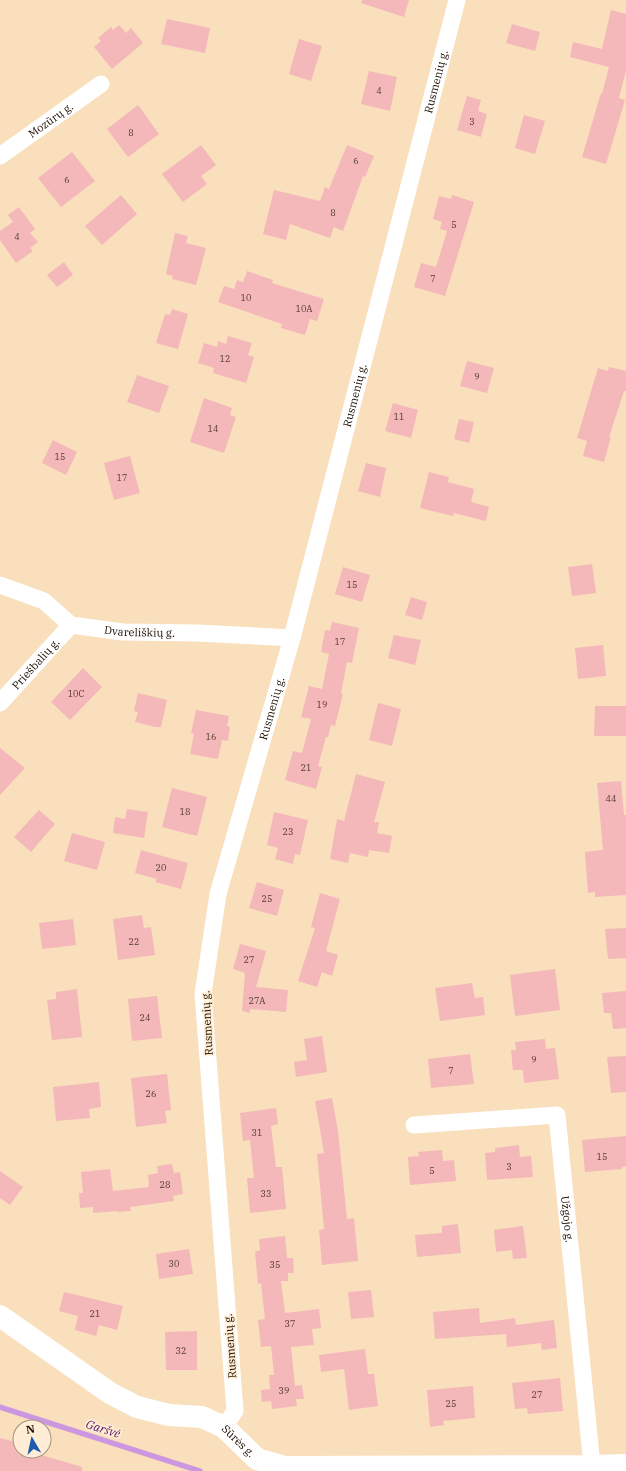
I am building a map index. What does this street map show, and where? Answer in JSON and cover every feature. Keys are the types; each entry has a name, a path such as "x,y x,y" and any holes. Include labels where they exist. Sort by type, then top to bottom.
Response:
{"street":[{"name":"Rusmenių g.","path":"224,1427 235,1411 203,994 218,894 292,638 457,0"},
{"name":"Mozūrų g.","path":"0,156 101,84"},
{"path":"0,585 44,601 71,625"},
{"name":"Dvareliškių g.","path":"71,625 123,632 198,633 292,638"},
{"name":"Priešbalių g.","path":"0,703 71,625"},
{"name":"Užgojo g.","path":"414,1125 557,1115 610,1467"},
{"name":"Sūrės g.","path":"0,1316 110,1393 137,1408 169,1415 202,1416 224,1427 257,1459 285,1467 610,1467"}],"building":[{"path":"362,0 409,0 404,17 361,3"},
{"path":"611,10 626,14 626,70 619,98 625,100 606,164 582,157 609,67 570,57 573,42 602,49"},
{"path":"167,19 210,28 205,53 161,44"},
{"path":"512,24 540,32 535,51 506,43"},
{"path":"119,25 126,33 131,28 143,43 112,69 94,47 101,41 98,38 111,27 113,30"},
{"path":"299,39 322,46 311,81 289,74"},
{"path":"369,71 397,77 390,111 361,104"},
{"path":"467,96 481,100 478,111 487,114 481,137 457,130"},
{"path":"138,105 159,134 128,157 107,129"},
{"path":"524,115 545,121 535,154 515,148"},
{"path":"201,145 216,165 201,176 207,184 183,202 162,174"},
{"path":"347,145 374,156 365,177 363,176 343,231 334,227 330,238 290,224 286,240 263,234 274,190 320,201 325,187 329,189"},
{"path":"72,152 95,181 61,207 38,178"},
{"path":"121,195 137,214 102,245 85,226"},
{"path":"452,195 474,202 445,296 414,287 421,263 436,267 447,231 440,229 442,222 433,219 439,196 451,199"},
{"path":"19,207 35,229 30,233 38,242 30,248 33,251 16,263 0,240 0,231 13,222 8,215"},
{"path":"175,233 188,236 186,243 206,248 196,285 172,279 173,276 166,274"},
{"path":"64,262 73,275 57,287 47,275"},
{"path":"247,271 273,280 272,283 324,299 317,321 310,319 305,335 281,328 282,324 218,302 224,286 234,289 237,280 243,282"},
{"path":"172,309 188,314 178,349 156,343 165,314 170,315"},
{"path":"228,336 252,343 248,355 254,357 246,383 213,373 214,368 198,363 204,343 217,347 218,341 226,344"},
{"path":"467,361 494,368 487,393 460,386"},
{"path":"609,367 626,371 626,391 624,391 609,437 611,437 604,462 583,456 587,441 577,438 598,368 608,371"},
{"path":"137,375 169,386 159,413 127,402"},
{"path":"204,398 232,408 230,415 236,417 224,453 190,442"},
{"path":"393,403 418,410 411,438 385,431"},
{"path":"459,419 474,422 469,443 454,439"},
{"path":"53,440 77,452 66,475 42,463"},
{"path":"130,456 140,493 114,500 104,463"},
{"path":"366,463 386,468 380,497 358,491"},
{"path":"429,472 449,477 448,482 474,489 471,502 489,507 486,521 454,513 453,516 420,508"},
{"path":"592,564 596,593 572,596 568,567"},
{"path":"343,567 370,575 362,602 335,594"},
{"path":"411,597 427,602 422,620 405,615"},
{"path":"332,622 359,628 352,663 347,662 341,693 343,694 335,726 331,725 318,766 322,767 316,789 285,780 293,751 302,753 311,719 301,717 309,686 322,689 329,654 321,652 325,630 330,631"},
{"path":"394,635 421,640 415,665 388,658"},
{"path":"603,645 606,676 578,679 575,648"},
{"path":"83,668 102,687 70,720 51,702"},
{"path":"138,693 167,700 161,727 135,722 138,712 134,711"},
{"path":"378,703 401,709 392,746 369,740"},
{"path":"595,706 626,706 626,736 594,736"},
{"path":"196,710 229,716 227,726 230,727 228,741 222,740 218,759 190,754 194,734 191,733"},
{"path":"0,748 25,768 0,795"},
{"path":"356,774 385,782 374,822 379,822 377,833 392,836 389,853 369,850 368,857 350,853 348,863 330,859 337,819 344,821"},
{"path":"621,781 624,815 626,815 626,895 595,897 595,892 588,893 585,852 603,850 597,783"},
{"path":"172,788 207,797 197,836 162,827"},
{"path":"127,809 148,812 144,838 113,833 115,817 125,819"},
{"path":"39,810 55,824 31,852 14,837"},
{"path":"274,812 308,820 300,855 295,854 293,864 275,859 278,848 267,845"},
{"path":"72,833 105,842 97,870 64,861"},
{"path":"141,850 188,863 181,889 155,882 157,879 135,873"},
{"path":"257,882 284,890 277,916 249,908"},
{"path":"320,893 340,899 326,951 338,955 332,976 322,972 317,987 298,981 315,928 311,927"},
{"path":"142,915 144,928 151,927 155,955 118,960 113,919"},
{"path":"73,919 76,945 42,949 39,923"},
{"path":"626,928 626,958 608,959 605,929"},
{"path":"240,944 266,951 256,987 288,990 286,1012 250,1009 250,1013 242,1011 245,973 233,969"},
{"path":"555,969 560,1010 515,1016 510,975"},
{"path":"472,983 475,998 483,997 485,1015 440,1021 435,988"},
{"path":"77,989 82,1037 52,1040 47,1000 56,999 56,992"},
{"path":"626,991 626,1028 613,1029 611,1013 604,1013 602,993"},
{"path":"157,996 162,1038 132,1041 128,999"},
{"path":"322,1036 327,1072 296,1077 294,1062 307,1060 304,1039"},
{"path":"545,1039 546,1049 555,1048 559,1079 524,1083 523,1070 513,1070 511,1050 516,1050 515,1042"},
{"path":"470,1054 474,1084 431,1088 428,1059"},
{"path":"626,1056 626,1092 611,1093 607,1057"},
{"path":"167,1074 171,1110 165,1111 167,1123 136,1127 131,1078"},
{"path":"99,1082 101,1107 89,1109 90,1118 56,1121 53,1087"},
{"path":"332,1098 338,1131 347,1219 354,1218 358,1261 322,1265 319,1230 324,1229 317,1154 324,1153 315,1101"},
{"path":"276,1108 278,1124 271,1126 276,1167 282,1167 286,1209 250,1213 247,1178 254,1178 250,1140 243,1141 240,1113"},
{"path":"626,1136 626,1166 622,1167 622,1169 585,1172 582,1140"},
{"path":"519,1145 520,1157 531,1156 533,1177 487,1180 485,1153 495,1152 495,1148"},
{"path":"442,1150 443,1161 454,1160 456,1181 410,1185 408,1157 419,1156 418,1152"},
{"path":"172,1164 174,1173 180,1172 183,1194 173,1196 174,1201 130,1207 131,1211 93,1213 93,1207 80,1208 79,1193 83,1193 81,1172 110,1169 113,1191 149,1187 148,1175 158,1173 157,1166"},
{"path":"0,1171 23,1187 10,1205 0,1198"},
{"path":"458,1224 461,1253 417,1257 415,1235 442,1233 442,1226"},
{"path":"523,1226 527,1258 513,1259 512,1250 496,1252 494,1230"},
{"path":"285,1236 287,1258 293,1258 294,1273 288,1273 288,1281 281,1281 285,1313 319,1309 321,1328 312,1329 314,1345 291,1347 295,1386 302,1385 304,1399 296,1399 297,1406 272,1409 271,1401 262,1402 261,1390 270,1389 269,1375 274,1375 271,1346 261,1347 258,1320 265,1319 261,1283 258,1284 255,1252 260,1250 259,1239"},
{"path":"189,1249 193,1274 159,1279 156,1254"},
{"path":"371,1290 374,1317 351,1319 348,1292"},
{"path":"64,1292 123,1306 117,1330 99,1325 96,1336 75,1330 78,1316 59,1311"},
{"path":"479,1308 480,1323 515,1318 516,1325 554,1320 557,1348 542,1350 541,1343 507,1347 506,1334 435,1339 433,1312"},
{"path":"197,1331 197,1370 166,1370 165,1332"},
{"path":"365,1349 368,1374 374,1374 378,1406 349,1410 344,1369 321,1372 319,1355"},
{"path":"560,1378 563,1411 528,1414 527,1408 515,1409 512,1383"},
{"path":"473,1386 475,1418 443,1421 444,1425 430,1427 427,1390"},
{"path":"0,1438 12,1441 12,1459 52,1458 82,1467 82,1471 0,1471"}],"waterway":[{"name":"Garšvė","path":"0,1407 200,1471"}]}
